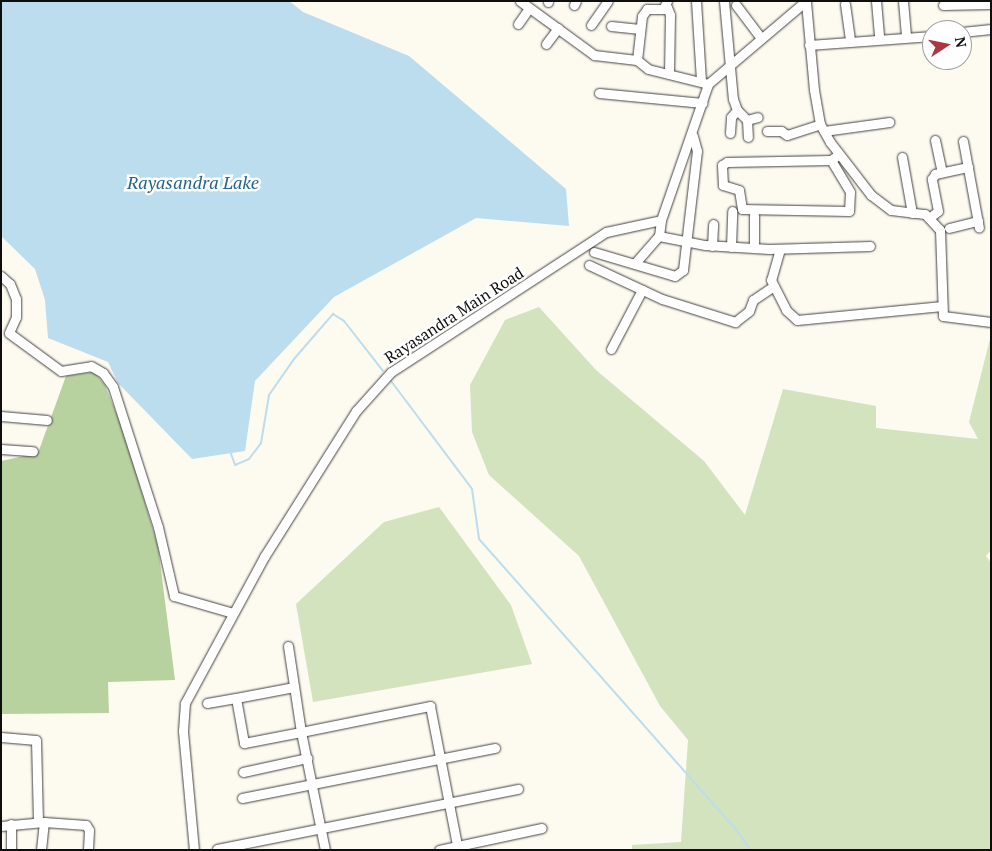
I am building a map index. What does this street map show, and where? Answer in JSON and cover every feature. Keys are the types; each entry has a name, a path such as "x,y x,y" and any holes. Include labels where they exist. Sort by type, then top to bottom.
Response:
{"street":[{"path":"520,1 594,55 637,60 648,69 705,82"},
{"path":"591,25 608,1"},
{"path":"636,262 659,236 661,220 693,136 703,103 705,82 696,1"},
{"path":"724,1 728,64 734,82 730,133"},
{"path":"705,82 806,1"},
{"path":"806,1 809,44 822,128 834,157 850,192 849,211 742,209 739,190 724,185 722,165 727,162 834,157 891,210 912,212 929,218 940,230 942,239 943,316 991,322"},
{"path":"876,1 880,39"},
{"path":"903,1 906,37"},
{"path":"637,60 640,28 644,12 667,4 670,15 669,74"},
{"path":"845,4 850,42"},
{"path":"943,5 991,4"},
{"path":"736,5 761,38"},
{"path":"518,24 529,8"},
{"path":"611,26 640,28"},
{"path":"546,44 558,28"},
{"path":"972,31 991,29"},
{"path":"809,44 922,36"},
{"path":"599,93 703,103"},
{"path":"730,115 747,120 758,118"},
{"path":"747,120 748,137"},
{"path":"767,131 781,131 786,135 822,128 889,122"},
{"path":"594,252 678,275 686,262 697,151 693,136"},
{"path":"935,140 942,172"},
{"path":"949,228 979,225 963,141"},
{"path":"902,157 912,212"},
{"path":"929,218 938,212 932,179 942,172 968,167"},
{"path":"850,192 861,183"},
{"path":"731,247 732,211"},
{"path":"754,214 754,248"},
{"name":"Rayasandra Main Road","path":"194,850 183,714 190,690 233,613 338,436 387,376 606,232 661,220"},
{"path":"712,246 713,224"},
{"path":"659,236 712,246 731,247 780,249 870,246"},
{"path":"780,249 771,280 792,318 797,320 942,306"},
{"path":"589,265 642,290 735,322 749,311 753,300 774,286"},
{"path":"1,276 10,284 16,299 16,317 9,333 60,371 91,366 104,374 113,387 158,527 174,596 233,613"},
{"path":"611,349 642,290"},
{"path":"1,416 47,420"},
{"path":"1,449 33,451"},
{"path":"288,646 301,732 325,850"},
{"path":"207,703 294,687"},
{"path":"236,698 244,743 430,706 458,848"},
{"path":"1,737 36,740 41,850"},
{"path":"242,798 495,748"},
{"path":"243,772 306,758"},
{"path":"218,849 518,789"},
{"path":"1,826 41,822 86,825 90,830 88,850"},
{"path":"11,824 11,850"},
{"path":"439,850 458,848 542,828"}],"green space":[{"path":"539,307 596,370 704,461 745,515 783,389 876,406 876,428 978,439 969,422 991,335 991,550 986,556 991,563 991,850 632,850 632,845 681,842 688,740 660,706 579,556 489,475 472,432 470,385 505,320"},
{"path":"94,372 105,385 123,430 158,546 175,680 108,682 109,713 1,714 1,461 38,453 66,376"},
{"path":"439,507 511,605 532,664 313,702 296,604 384,522"}],"water":[{"name":"Rayasandra Lake","path":"1,1 289,1 303,12 409,56 566,189 569,226 476,218 334,297 255,381 245,451 192,459 118,383 108,362 48,338 45,300 35,269 1,236"}],"waterway":[{"path":"230,451 235,465 249,459 261,443 269,395 294,359 333,314 344,321 383,371"},
{"path":"391,381 472,489 479,539 738,832 750,850"}]}
